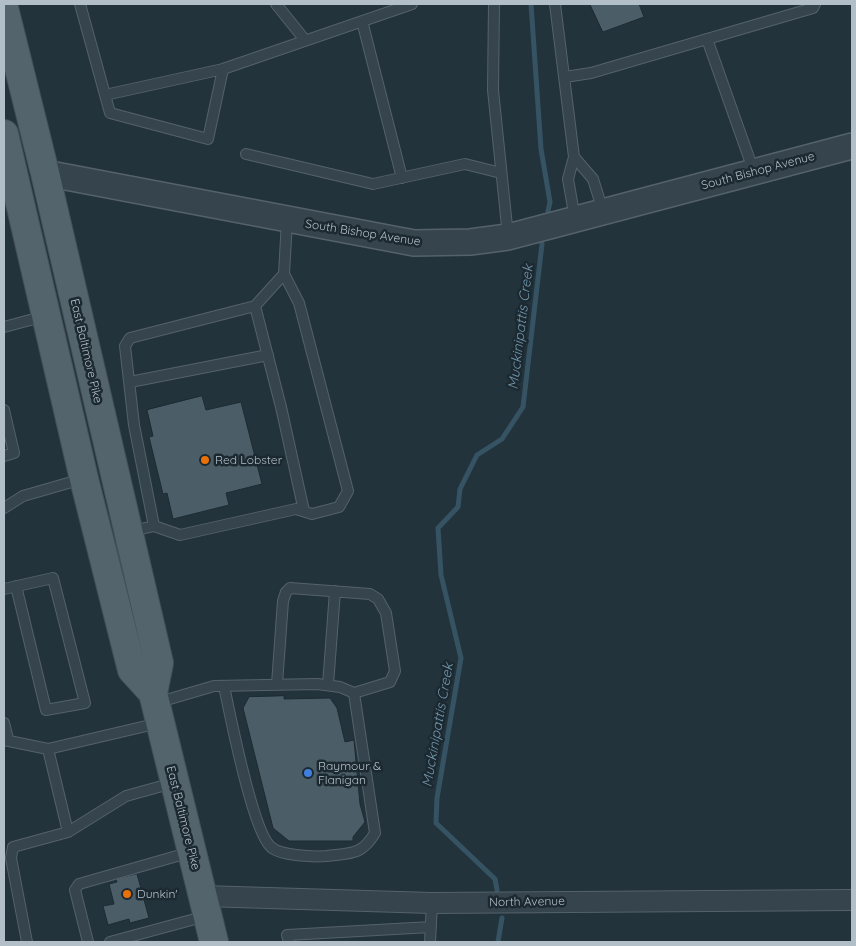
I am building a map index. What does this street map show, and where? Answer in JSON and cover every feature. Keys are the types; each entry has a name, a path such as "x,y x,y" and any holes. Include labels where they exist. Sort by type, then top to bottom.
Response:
{"main road":[{"name":"East Baltimore Pike","path":"4,8 45,173 159,663 156,707 214,942"},
{"name":"East Baltimore Pike","path":"4,134 84,479 132,670 156,707"}],"street":[{"name":"South Bishop Avenue","path":"45,173 414,243 470,242 508,237 852,146"},
{"name":"North Avenue","path":"205,906 852,900"}],"lane":[{"path":"80,4 110,113 208,139 223,69"},
{"path":"276,4 305,40"},
{"path":"105,95 223,69 412,4"},
{"path":"494,4 493,90 508,237"},
{"path":"554,4 574,157 568,179 575,219"},
{"path":"565,77 591,74 812,8 815,4"},
{"path":"362,21 402,178"},
{"path":"706,39 754,172"},
{"path":"246,154 373,184 465,164 501,174"},
{"path":"574,157 593,178 603,212"},
{"path":"127,532 154,526 180,535 296,509 312,514 339,507 348,490 299,303 284,274 287,220"},
{"path":"154,526 134,425 126,346 130,338 255,306 284,274"},
{"path":"255,306 304,511"},
{"path":"4,326 46,316"},
{"path":"130,382 268,355"},
{"path":"4,410 14,453 4,456"},
{"path":"4,508 23,496 84,479"},
{"path":"4,589 16,586 53,578 85,703 46,710 16,586"},
{"path":"4,723 6,740 48,749 214,686 277,684 328,686 340,687 354,693 390,682 395,671 386,613 378,599 370,594 290,588 286,592 277,684"},
{"path":"328,686 334,591"},
{"path":"224,686 245,779 261,833 271,848 291,854 318,857 358,852 368,844 375,832 354,693"},
{"path":"48,749 68,832"},
{"path":"27,942 11,858 13,847 68,832 126,796 175,782"},
{"path":"88,942 75,890 78,884 192,852"},
{"path":"430,942 432,903"},
{"path":"110,942 205,906"},
{"path":"289,942 287,935 431,927"}],"building":[{"path":"590,4 639,4 644,17 603,32"},
{"name":"Red Lobster","path":"202,396 206,410 241,402 262,484 226,493 229,505 173,519 167,493 163,494 149,437 153,436 147,410"},
{"name":"Raymour & Flanigan","path":"284,696 284,699 330,698 337,708 345,742 354,740 360,804 365,822 353,837 353,841 289,841 273,828 243,708 249,697"},
{"name":"Dunkin'","path":"137,874 149,918 130,923 129,919 108,925 103,906 114,904 109,884 117,882 116,879"}],"waterway":[{"name":"Muckinipattis Creek","path":"531,4 541,149 550,202 548,211"},
{"name":"Muckinipattis Creek","path":"497,890 495,879 436,823 437,798 461,658 441,575 438,528 458,507 460,489 477,455 502,439 523,407 542,244"},
{"name":"Muckinipattis Creek","path":"498,942 502,918"}],"place":[{"name":"Red Lobster","path":"205,460"},
{"name":"Raymour & Flanigan","path":"308,773"},
{"name":"Dunkin'","path":"127,894"}]}
